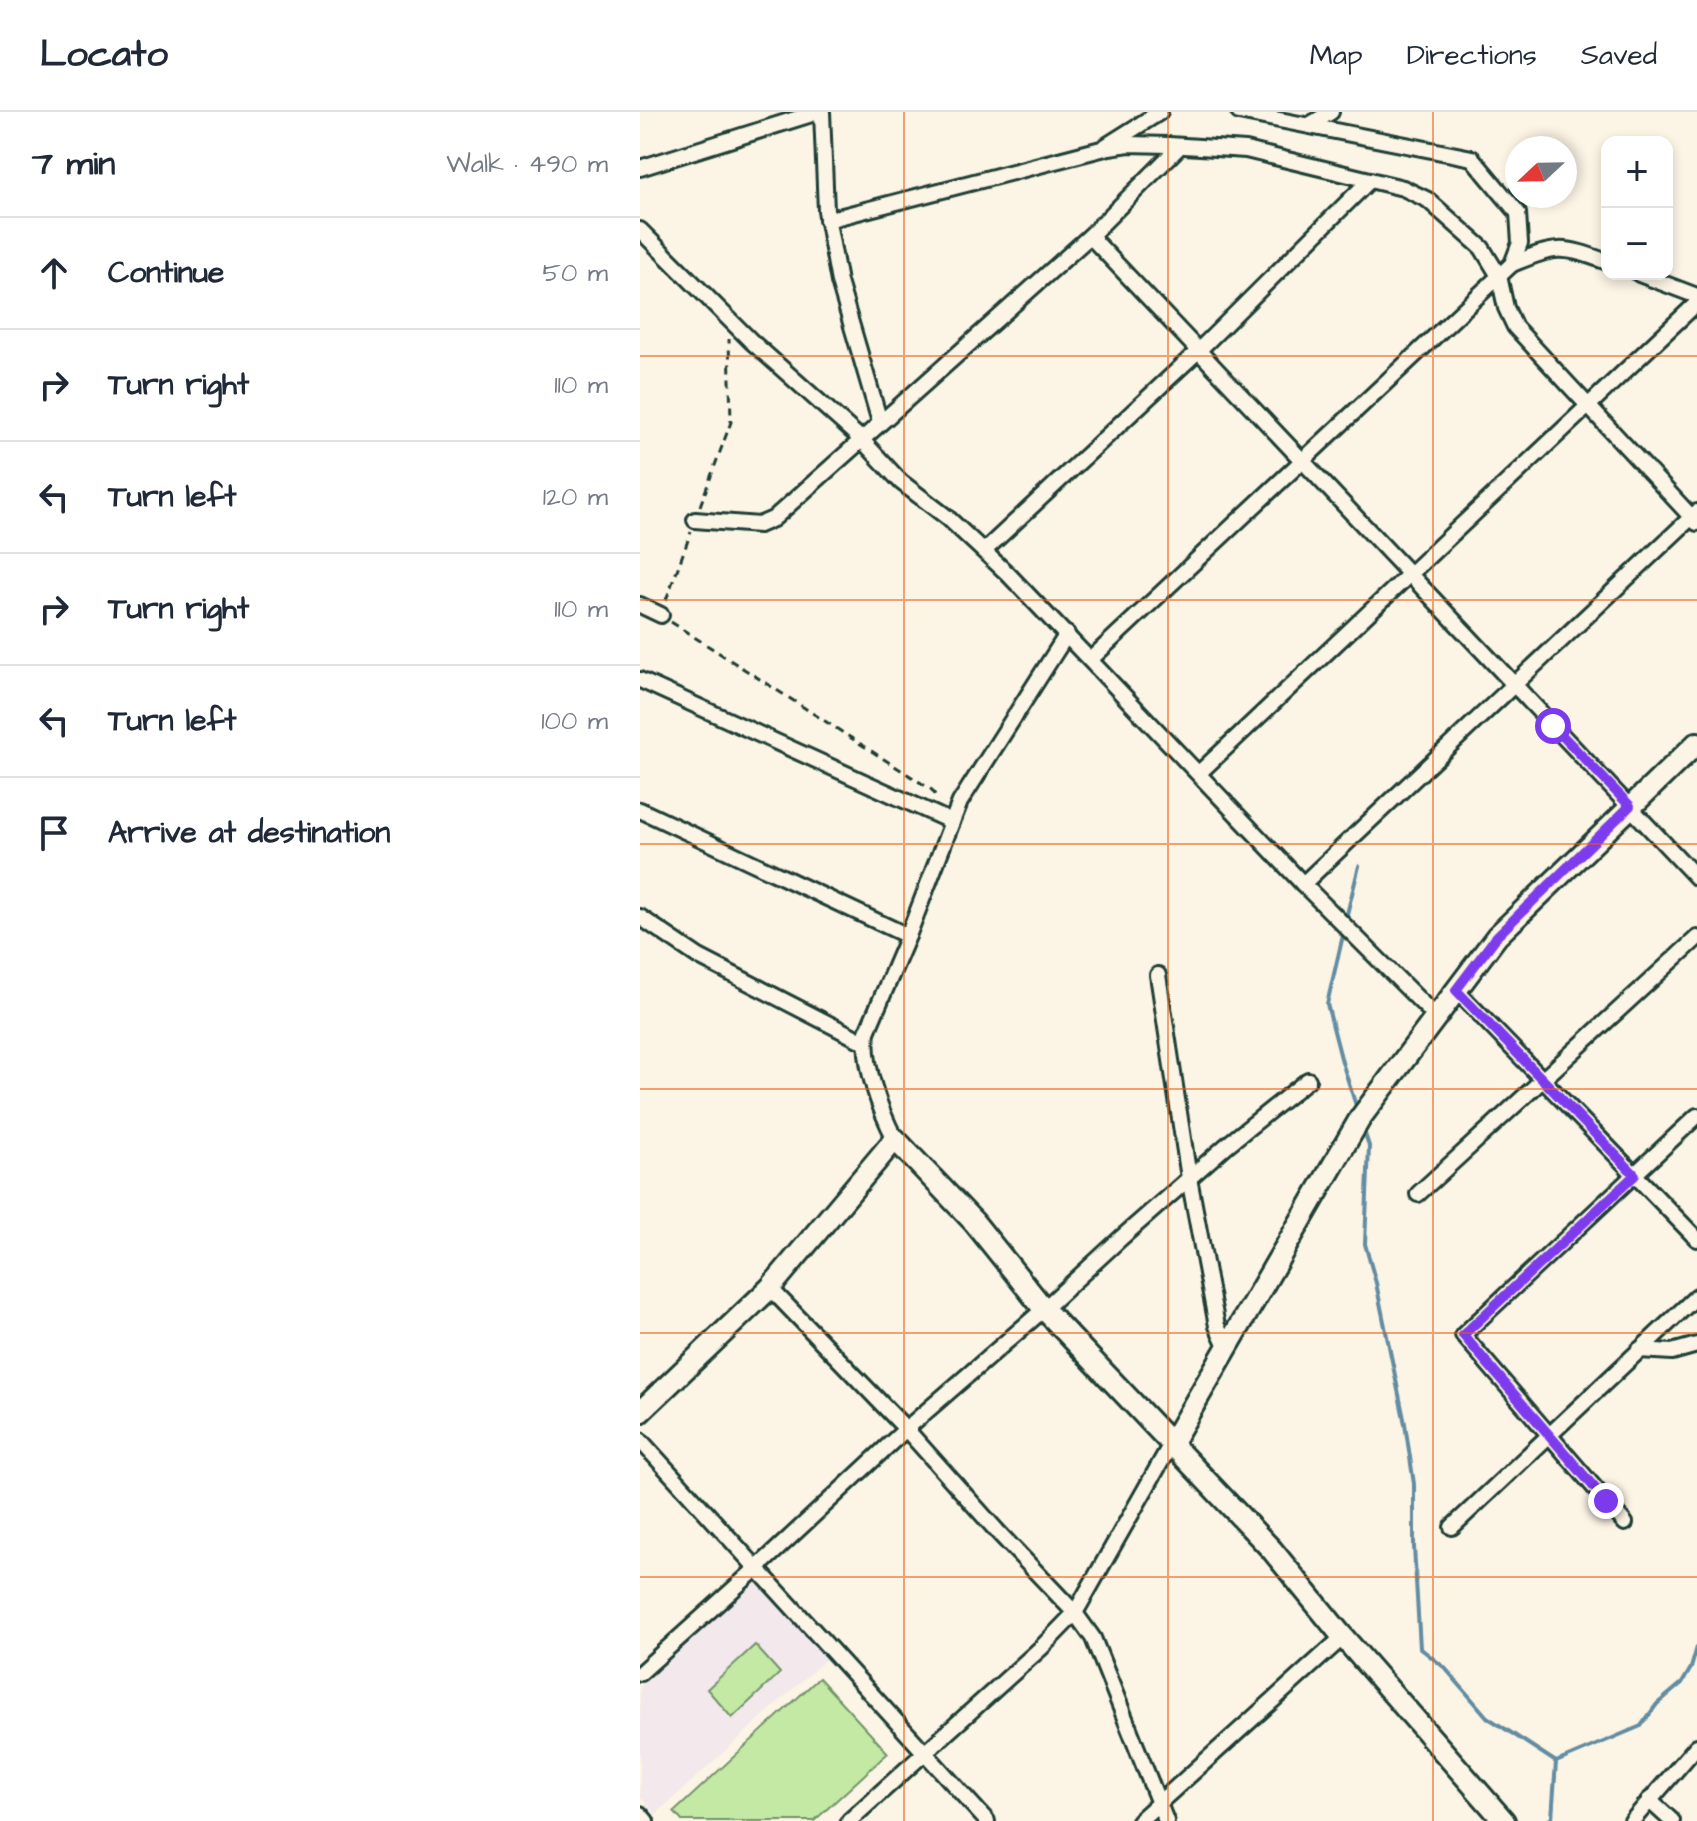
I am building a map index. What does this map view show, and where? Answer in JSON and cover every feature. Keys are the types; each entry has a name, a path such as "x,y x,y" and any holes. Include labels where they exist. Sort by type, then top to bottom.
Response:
{"street":[{"path":"640,168 774,119 820,112 827,220 839,282 880,422"},
{"path":"1098,150 1160,112"},
{"path":"1239,112 1472,158 1518,213 1520,243 1512,264"},
{"path":"1309,125 1331,112"},
{"path":"827,220 1129,144 1246,150 1403,188 1428,200 1482,248 1499,276 1506,308 1515,327 1695,518 1303,884"},
{"path":"695,520 759,525 773,519 1090,236 1180,146"},
{"path":"984,551 1198,351 1370,180"},
{"path":"640,230 861,439 901,482 984,551 1091,659 1303,884 1436,1017"},
{"path":"1090,236 1697,878"},
{"path":"1091,659 1512,264 1547,249 1564,248 1601,260"},
{"path":"1655,280 1697,296"},
{"path":"1199,773 1697,303"},
{"path":"640,605 661,615"},
{"path":"1067,634 960,802 867,1032 866,1043 882,1113 895,1139 974,1222 1044,1309 1272,1550 1343,1637 1504,1821"},
{"path":"640,680 952,822"},
{"path":"849,1821 1041,1648 1075,1613 1361,1117 1497,936 1697,743"},
{"path":"640,810 908,936"},
{"path":"640,917 699,957 866,1043"},
{"path":"1418,1194 1697,938"},
{"path":"1158,975 1189,1178 1217,1326 1227,1348"},
{"path":"1456,990 1697,1239"},
{"path":"640,1673 906,1429 1189,1178 1308,1080"},
{"path":"1625,1523 1463,1335 1697,1116"},
{"path":"640,1412 770,1288 895,1139"},
{"path":"770,1288 906,1429 1075,1613 1093,1638 1166,1821"},
{"path":"1452,1527 1697,1296"},
{"path":"1639,1350 1672,1352 1697,1345"},
{"path":"640,1440 987,1821"},
{"path":"1139,1821 1343,1637"},
{"path":"1632,1821 1697,1746"},
{"path":"1649,1800 1672,1821"},
{"path":"640,1814 646,1821"}],"path":[{"path":"732,320 727,348 731,422 661,615 932,790 952,822"}],"shaded area":[{"path":"757,1580 827,1658 656,1814 640,1797 640,1687"}],"green space":[{"path":"755,1645 780,1673 732,1718 707,1689"},
{"path":"819,1678 888,1753 814,1821 682,1821 674,1812"}],"waterway":[{"path":"1345,922 1359,866"},
{"path":"1344,931 1327,1004 1358,1112"},
{"path":"1363,1128 1369,1146 1365,1244 1405,1424 1414,1484 1420,1648 1445,1668 1487,1717 1556,1762"},
{"path":"1547,1821 1552,1818 1556,1762 1641,1726 1657,1704 1682,1683 1691,1668 1697,1647"}],"route":[{"path":"1553,726 1630,806 1497,936 1456,990 1635,1175 1463,1335 1606,1501"}]}
